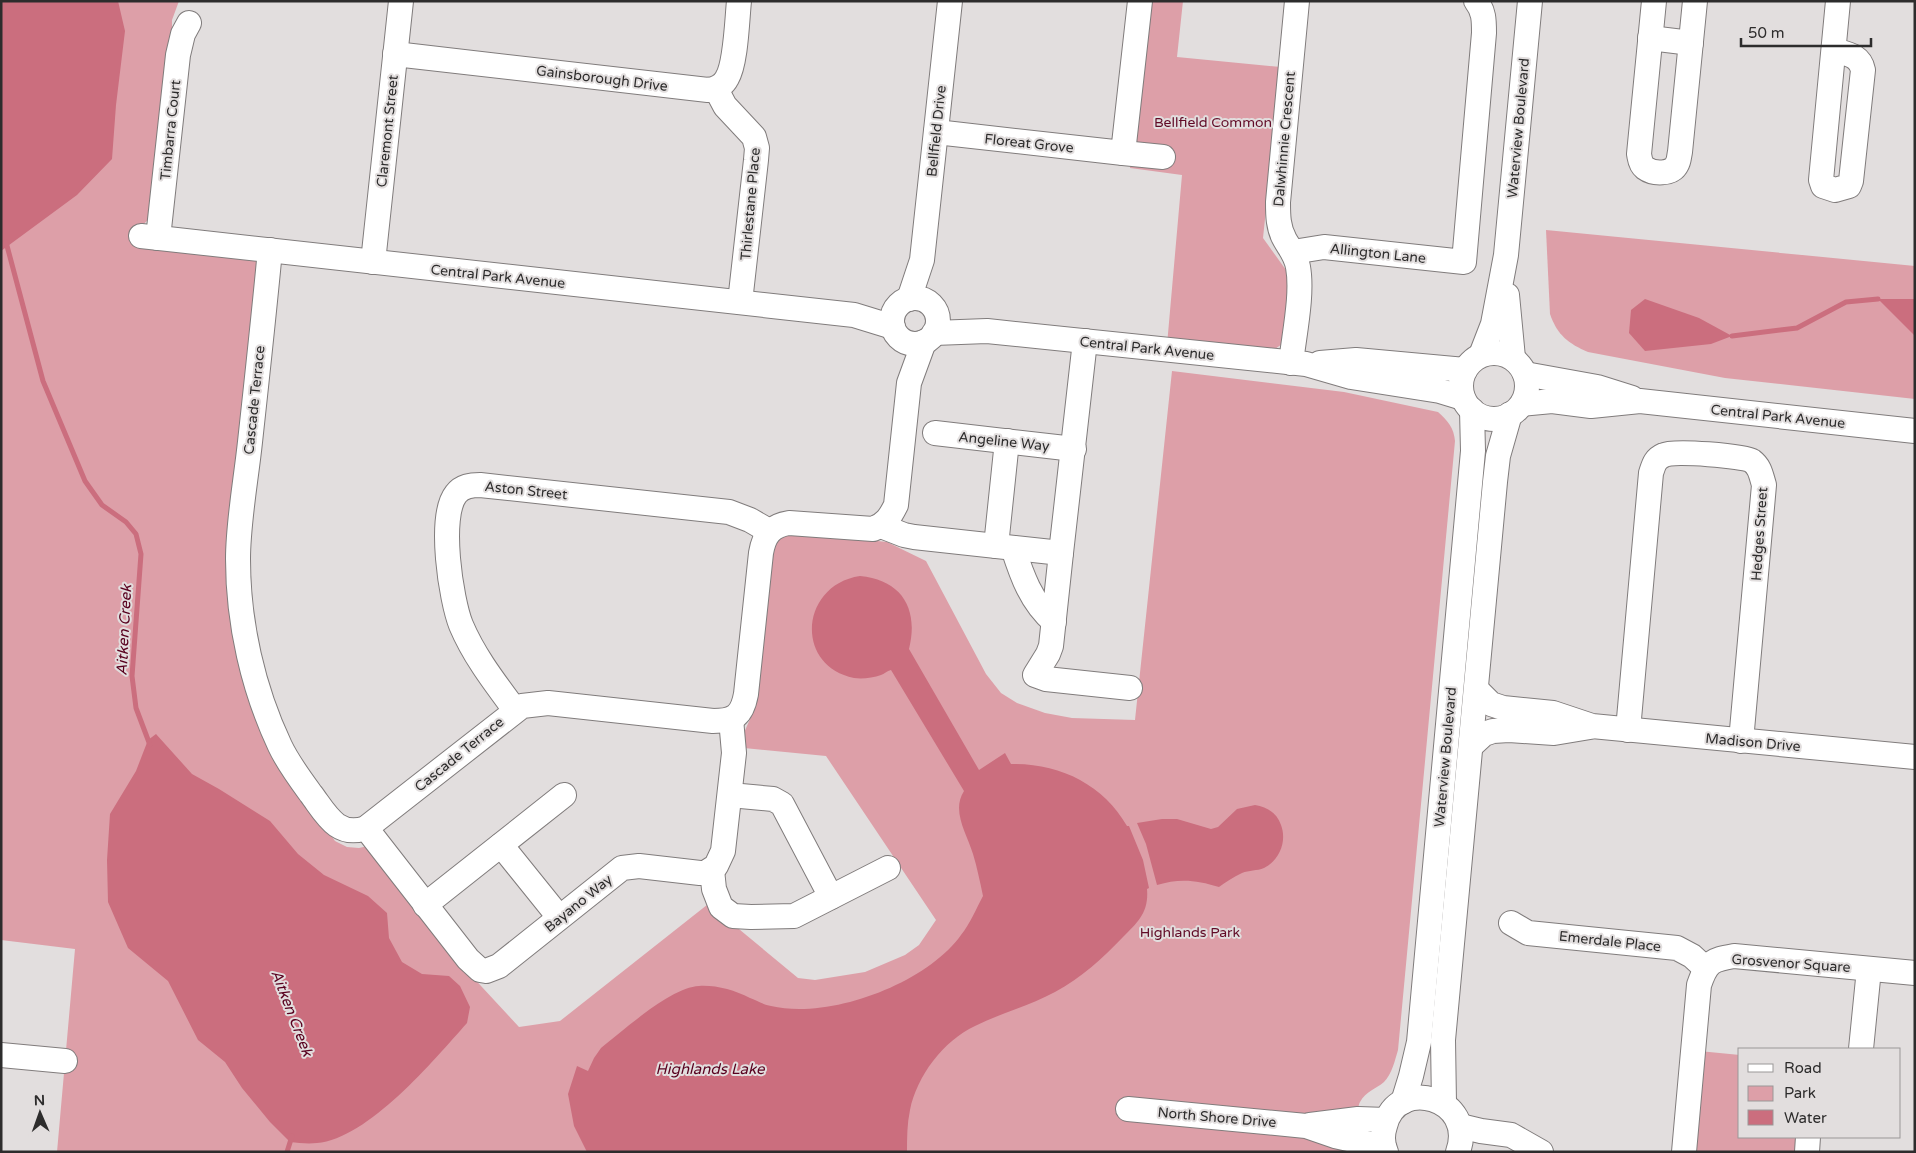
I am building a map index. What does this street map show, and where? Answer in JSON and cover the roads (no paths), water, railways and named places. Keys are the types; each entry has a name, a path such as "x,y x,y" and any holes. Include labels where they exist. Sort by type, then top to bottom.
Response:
{"street":[{"name":"Claremont Street","path":"373,262 401,1"},
{"path":"716,89 724,83 731,69 739,1"},
{"name":"Bellfield Drive","path":"915,321 950,1"},
{"path":"1123,153 1140,1"},
{"name":"Dalwhinnie Crescent","path":"1297,1 1278,210 1279,227 1284,240 1293,252 1298,268 1299,364"},
{"name":"Allington Lane","path":"1293,252 1324,247 1464,262 1484,33 1484,16 1476,1"},
{"name":"Waterview Boulevard","path":"1473,363 1492,324 1506,255 1530,1"},
{"path":"1654,1 1639,154 1640,163 1645,168 1658,172 1670,171 1677,165 1695,1"},
{"path":"1834,50 1857,58 1862,64 1863,70 1851,181 1848,186 1835,190 1824,186 1821,180 1838,1"},
{"name":"Timbarra Court","path":"150,237 178,55 183,34 189,23"},
{"path":"1650,38 1691,43"},
{"name":"Gainsborough Drive","path":"395,54 580,74 701,90 716,89"},
{"name":"Thirlestane Place","path":"716,89 724,106 754,137 757,148 740,302"},
{"name":"Floreat Grove","path":"936,132 1163,157"},
{"name":"Central Park Avenue","path":"150,237 1299,364 1351,377 1440,391 1468,404"},
{"name":"Cascade Terrace","path":"270,250 238,558 245,631 249,656 257,685 281,748 303,782 333,822 345,830 366,828 514,710 522,706 541,703 713,721 724,721 731,718"},
{"name":"Waterview Boulevard","path":"1506,255 1507,302 1519,366"},
{"path":"888,868 794,916 733,916 720,907 712,870 720,860 723,851 734,753 731,718 738,715 744,702 763,542 769,531 775,526 788,523 873,530 890,518 896,505 915,321"},
{"path":"1085,341 1054,622 1048,654 1035,675 1046,679 1130,688"},
{"path":"1492,352 1503,354 1519,366 1527,389 1516,409 1501,418 1490,418 1481,416 1468,404 1461,384 1473,363 1492,352"},
{"name":"Central Park Avenue","path":"1299,364 1356,360 1473,363"},
{"name":"Central Park Avenue","path":"1519,366 1597,387 1640,401 1915,431"},
{"name":"Central Park Avenue","path":"1516,409 1552,401 1591,406 1640,401"},
{"name":"Waterview Boulevard","path":"1403,1102 1412,1076 1419,1042 1473,451 1468,404"},
{"name":"Waterview Boulevard","path":"1444,1104 1443,1040 1495,482 1498,456 1516,409"},
{"name":"Angeline Way","path":"935,433 1074,449"},
{"path":"1007,441 1004,547 1042,611 1054,622"},
{"name":"Hedges Street","path":"1628,730 1651,473 1655,460 1666,454 1680,452 1750,460 1760,469 1764,484 1741,741"},
{"name":"Aston Street","path":"514,710 471,647 455,606 449,572 448,530 452,501 461,489 472,484 480,484 729,512 750,520 769,531"},
{"path":"881,526 904,535 1061,553"},
{"name":"Madison Drive","path":"1476,689 1491,704 1502,708 1553,713 1592,726 1915,757"},
{"name":"Madison Drive","path":"1470,746 1484,734 1493,731 1554,732 1592,726"},
{"path":"425,906 564,794"},
{"path":"730,795 773,799 782,804 831,897"},
{"name":"Bayano Way","path":"366,828 468,960 476,968 486,971 499,966 617,871 627,866 700,873 712,870"},
{"path":"501,845 559,917"},
{"name":"Emerdale Place","path":"1511,923 1528,932 1677,948 1692,956 1704,968"},
{"name":"Grosvenor Square","path":"1704,968 1717,959 1734,956 1915,973"},
{"path":"1684,1152 1699,985 1704,968"},
{"path":"1861,1048 1869,969"},
{"path":"1,1055 65,1061"},
{"path":"1385,1149 1383,1134 1386,1120 1393,1110 1403,1102 1424,1097 1444,1104 1451,1110 1460,1126 1461,1138 1458,1152"},
{"name":"North Shore Drive","path":"1128,1109 1306,1126 1358,1119 1386,1120"},
{"name":"North Shore Drive","path":"1306,1126 1385,1149"},
{"path":"1460,1126 1510,1135 1541,1152"},
{"path":"1807,1152 1808,1138"}],"water":[{"path":"1,1 118,1 125,31 112,159 77,195 1,251"},
{"path":"1645,299 1699,318 1732,336 1711,344 1645,351 1629,333 1631,310"},
{"path":"1878,299 1915,299 1915,336"},
{"name":"Highlands Lake","path":"860,576 887,583 897,590 904,599 909,609 911,621 909,649 979,770 1005,753 1011,764 1046,767 1062,772 1078,779 1106,798 1127,826 1129,826 1143,860 1149,888 1147,889 1144,910 1138,921 1115,945 1074,980 1045,997 975,1026 942,1050 925,1072 913,1097 908,1120 907,1152 587,1152 574,1126 568,1094 577,1066 588,1071 601,1048 662,1001 688,988 699,986 725,989 768,1005 794,1009 820,1008 847,1003 875,994 901,983 925,969 945,953 964,931 983,896 974,859 961,822 959,806 964,791 891,670 875,677 854,678 835,671 821,658 814,643 812,626 816,609 825,594 840,582"},
{"path":"156,734 192,774 270,821 298,854 324,875 368,896 387,913 389,938 402,962 422,974 449,976 460,986 470,1007 467,1023 437,1057 399,1095 357,1128 337,1138 317,1143 290,1142 270,1122 242,1088 225,1062 198,1040 168,981 128,948 108,902 107,860 110,814 136,771 148,740"},
{"path":"1255,805 1264,807 1274,814 1283,831 1281,849 1270,865 1242,873 1219,887 1188,881 1173,881 1157,885 1146,844 1137,823 1177,819 1211,829 1218,827 1237,809"}],"waterway":[{"name":"Aitken Creek","path":"6,242 43,381 85,481 102,505 126,522 136,534 141,554 132,676 136,708 150,745"},
{"path":"1732,336 1797,328 1846,302 1878,299"},
{"name":"Aitken Creek","path":"287,1152 292,1136"}],"park label":[{"name":"Bellfield Common","path":"1213,122"},
{"name":"Highlands Park","path":"1190,932"}]}
